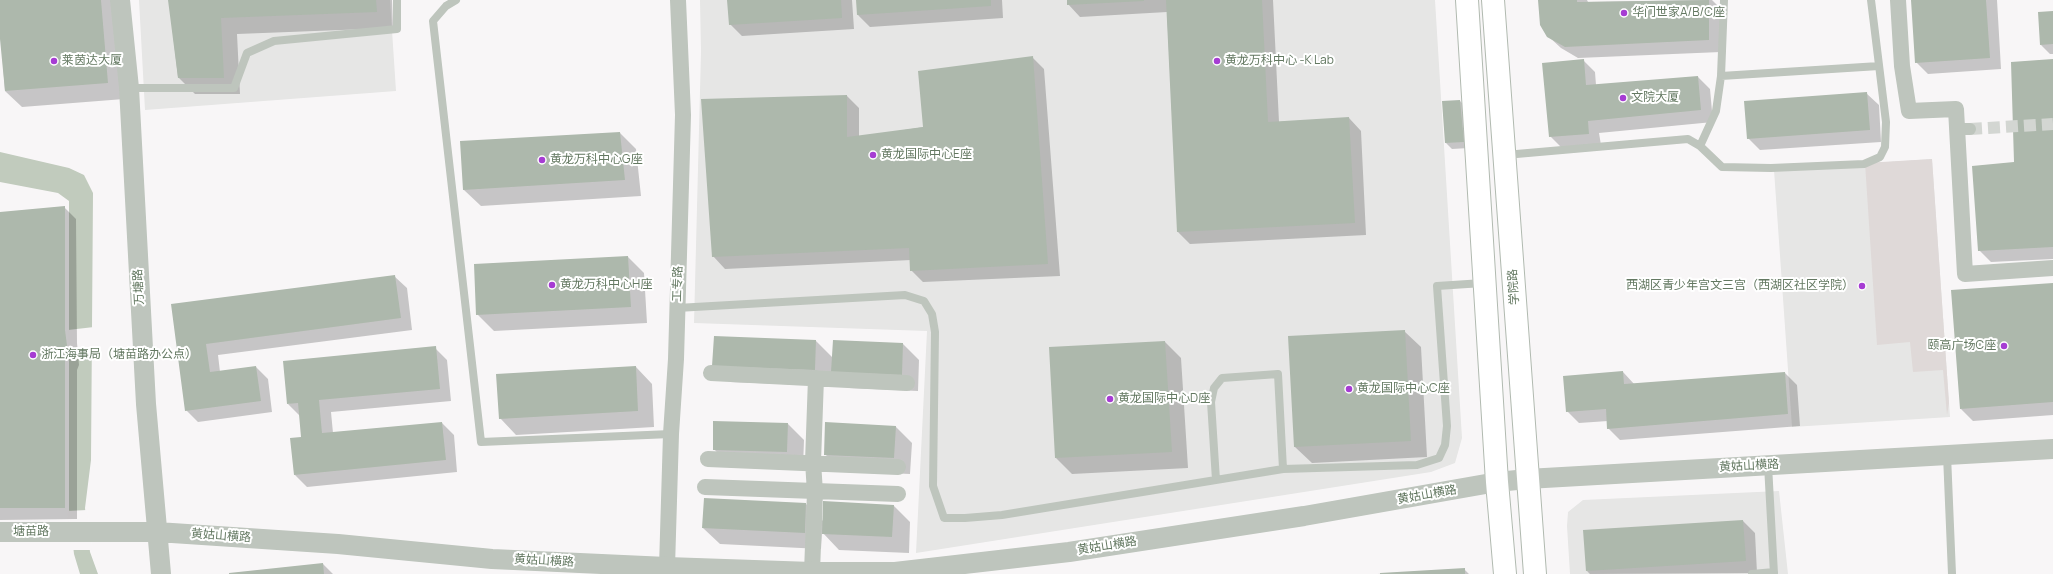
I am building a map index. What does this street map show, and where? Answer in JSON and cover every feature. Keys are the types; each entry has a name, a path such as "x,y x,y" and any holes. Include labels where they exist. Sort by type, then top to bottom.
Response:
{"main road":[{"path":"1467,0 1497,482 1505,574"},
{"name":"学院路","path":"1493,0 1535,574"}],"street":[{"name":"万塘路","path":"120,0 129,88 146,404 161,574"},
{"name":"工专路","path":"668,568 671,434 677,308 683,115 678,0"},
{"path":"1898,0 1902,66 1909,111 1956,109 1963,129 1965,274 2053,268"},
{"path":"711,373 907,383"},
{"path":"812,572 815,492 813,462 816,378"},
{"name":"黄姑山横路","path":"157,532 338,544 492,559 668,568 895,573 1069,552 1304,516 1497,482 1527,479 2053,449"},
{"path":"708,458 898,467"},
{"path":"705,487 898,494"},
{"name":"塘苗路","path":"0,532 157,532"}],"lane":[{"path":"129,88 234,88 247,53 274,41 398,29 397,0"},
{"path":"456,0 446,6 433,21 480,442 671,434"},
{"path":"1700,146 1716,111 1720,76 1724,0"},
{"path":"1504,155 1688,139 1700,146 1722,167 1771,168 1864,164 1880,157 1885,147 1886,122 1871,0"},
{"path":"1720,76 1879,66"},
{"path":"677,308 904,295 924,301 932,314 935,332 933,486 944,518 965,518 1002,515 1283,469 1417,465 1439,458 1445,445 1447,426 1437,286 1485,283"},
{"path":"1216,480 1211,402 1214,388 1222,378 1278,374 1283,469"},
{"path":"1947,455 1952,574"},
{"path":"1752,574 1774,573 1768,465"}],"shaded area":[{"path":"139,0 390,0 396,91 145,110"},
{"path":"700,0 1435,0 1462,438 1455,463 1431,472 916,553 927,331 694,323 701,52"},
{"path":"0,152 69,168 84,175 93,193 91,460 85,508 90,552 98,574 80,574 74,554 69,510 69,201 58,193 0,182"},
{"name":"西湖区青少年宫文三宫（西湖区社区学院）","path":"1932,159 1950,417 1792,427 1774,170"},
{"path":"1932,159 1949,403 1947,415 1943,370 1913,372 1910,342 1877,345 1865,163"},
{"path":"1779,491 1788,574 1570,574 1567,526 1568,512 1583,500"}],"pier":[{"path":"94,327 94,350 68,353 68,330"},
{"path":"87,510 92,550 71,550 67,511"}],"building":[{"name":"莱茵达大厦","path":"0,0 101,0 108,83 5,91 0,39"},
{"path":"168,0 376,0 377,12 221,18 224,78 178,78"},
{"path":"727,0 841,0 842,18 729,25"},
{"path":"856,0 991,0 991,6 857,15"},
{"path":"1067,0 1144,0 1144,1 1067,5"},
{"name":"黄龙万科中心 -K Lab","path":"1166,0 1262,0 1268,122 1349,117 1355,223 1177,232"},
{"name":"华门世家A/B/C座","path":"1538,0 1577,0 1577,2 1709,0 1709,40 1565,47 1547,37 1540,25"},
{"path":"1911,0 1986,0 1990,58 1915,63"},
{"path":"2053,11 2053,44 2040,45 2038,12"},
{"name":"黄龙国际中心E座","path":"1033,56 1048,264 910,271 909,248 712,257 701,99 847,95 847,137 923,127 918,71"},
{"name":"文院大厦","path":"1584,59 1586,85 1698,76 1701,110 1588,121 1589,134 1549,137 1542,63"},
{"path":"2053,59 2053,247 1978,251 1972,166 2014,162 2011,62"},
{"path":"1867,92 1870,130 1747,139 1744,101"},
{"path":"1460,100 1464,142 1445,143 1442,101"},
{"name":"黄龙万科中心G座","path":"620,132 625,180 463,190 460,141"},
{"name":"浙江海事局（塘苗路办公点）","path":"65,206 65,330 68,353 65,358 65,508 0,508 0,212"},
{"name":"黄龙万科中心H座","path":"628,256 631,307 476,315 474,264"},
{"path":"395,275 401,318 206,344 210,372 256,366 261,401 185,411 171,304"},
{"name":"颐高广场C座","path":"2053,283 2053,402 1960,409 1951,290"},
{"name":"黄龙国际中心C座","path":"1405,330 1411,441 1294,447 1288,336"},
{"path":"714,336 816,340 815,370 712,366"},
{"path":"833,340 903,343 902,375 831,372"},
{"name":"黄龙国际中心D座","path":"1165,341 1172,452 1055,458 1049,347"},
{"path":"436,346 440,389 319,400 322,433 442,422 446,460 294,475 290,438 301,437 298,403 287,404 283,361"},
{"path":"636,366 638,411 499,419 496,374"},
{"path":"1623,371 1624,384 1785,372 1788,414 1607,429 1606,409 1566,412 1563,376"},
{"path":"713,421 788,423 787,452 713,450"},
{"path":"825,422 896,426 894,458 824,455"},
{"path":"704,498 806,503 805,533 702,528"},
{"path":"823,501 894,505 892,537 822,534"},
{"path":"1743,520 1746,561 1586,571 1583,530"},
{"path":"323,563 324,574 229,574 229,573"},
{"path":"1465,568 1465,574 1380,574 1380,573"}],"tunnel":[{"path":"1970,129 2053,124"}],"place":[{"name":"华门世家A/B/C座","path":"1624,13"},
{"name":"莱茵达大厦","path":"54,61"},
{"name":"黄龙万科中心 -K Lab","path":"1217,61"},
{"name":"文院大厦","path":"1623,98"},
{"name":"黄龙国际中心E座","path":"873,155"},
{"name":"黄龙万科中心G座","path":"542,160"},
{"name":"黄龙万科中心H座","path":"552,285"},
{"name":"西湖区青少年宫文三宫（西湖区社区学院）","path":"1862,286"},
{"name":"颐高广场C座","path":"2004,346"},
{"name":"浙江海事局（塘苗路办公点）","path":"33,355"},
{"name":"黄龙国际中心C座","path":"1349,389"},
{"name":"黄龙国际中心D座","path":"1110,399"}]}
